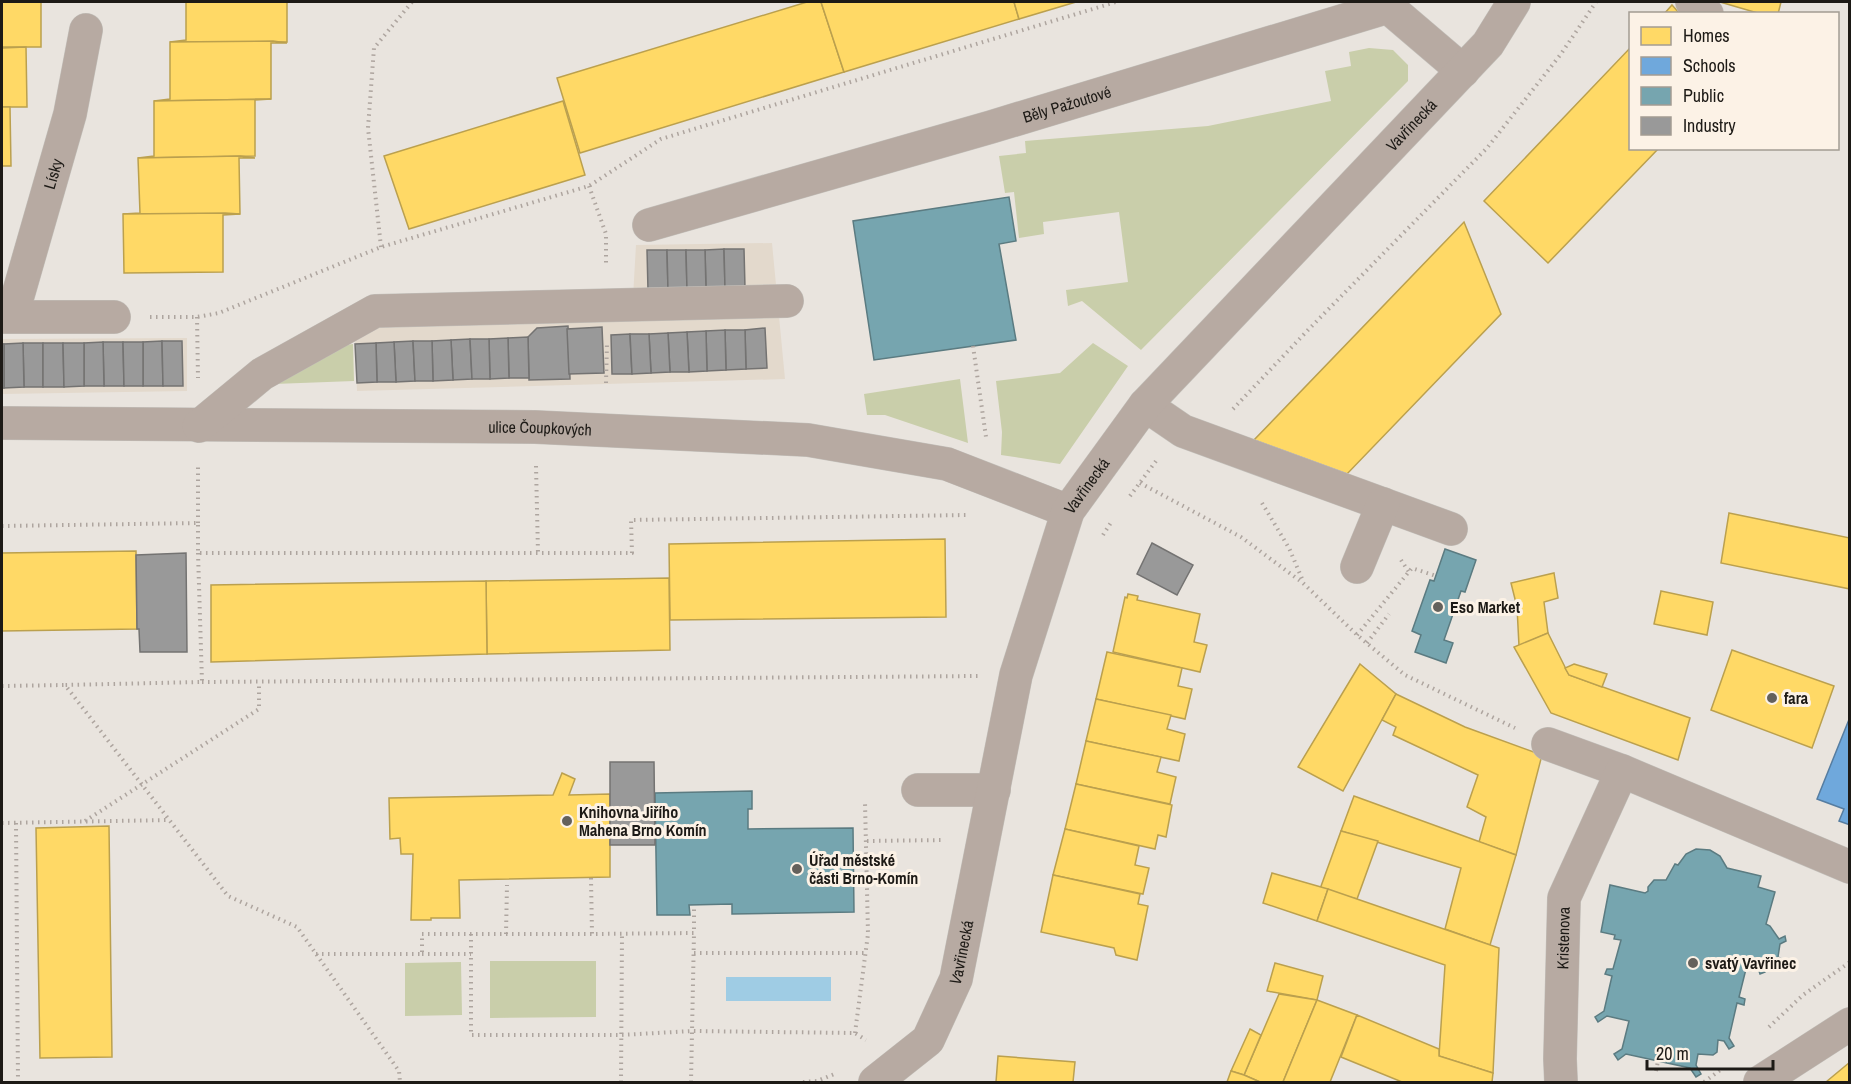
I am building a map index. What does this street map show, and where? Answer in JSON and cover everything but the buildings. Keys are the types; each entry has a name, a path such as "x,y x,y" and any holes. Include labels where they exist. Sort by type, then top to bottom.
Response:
{"street":[{"name":"Vavřinecká","path":"887,1073 928,1040 956,979 1016,675 1068,511 1145,405 1488,44 1514,2"},
{"path":"1692,2 1704,12"},
{"name":"Běly Pažoutové","path":"649,225 991,127 1388,7 1462,71"},
{"name":"Lísky","path":"86,30 70,114 7,316 114,317"},
{"path":"199,426 262,374 375,311 787,302"},
{"path":"1145,405 1193,434 1450,529"},
{"name":"ulice Čoupkových","path":"2,423 535,427 808,440 947,464 1068,511"},
{"path":"1357,567 1383,504"},
{"path":"1548,744 1622,771 1850,867"},
{"name":"Kristenova","path":"1561,1083 1564,898 1622,771"},
{"path":"918,790 994,790"},
{"path":"1760,1083 1850,1024"}],"path":[{"path":"381,248 368,128 374,48 412,2"},
{"path":"114,317 197,317 219,313 381,248 589,186 662,139 1116,2"},
{"path":"1126,501 1141,483 1193,434 1224,419 1487,148 1561,54 1596,2"},
{"path":"589,186 606,234"},
{"path":"197,317 198,553 202,682"},
{"path":"606,383 607,341"},
{"path":"974,346 987,442"},
{"path":"535,427 538,553"},
{"path":"1101,463 1241,537 1304,583 1357,635 1405,675 1548,744"},
{"path":"198,553 632,553 631,520 984,515 1012,490"},
{"path":"1259,498 1289,548 1304,583"},
{"path":"1103,537 1113,519"},
{"path":"2,526 198,522"},
{"path":"1357,635 1412,568 1436,576"},
{"path":"1367,643 1389,614"},
{"path":"2,686 202,682 1016,675"},
{"path":"85,821 259,709 259,682"},
{"path":"65,685 228,897 297,927 399,1071 400,1083"},
{"path":"866,802 867,953 855,1033 887,1073"},
{"path":"2,823 169,820"},
{"path":"16,823 18,1083"},
{"path":"867,841 984,840"},
{"path":"591,878 592,934"},
{"path":"506,934 507,885"},
{"path":"691,1083 694,905"},
{"path":"422,954 422,934 694,933"},
{"path":"471,934 471,1035 621,1035 692,1031 855,1033"},
{"path":"621,1083 622,934"},
{"path":"694,953 867,953"},
{"path":"316,954 471,954"},
{"path":"1762,1033 1803,995 1850,962"},
{"path":"1656,1071 1658,1061"},
{"path":"1704,1083 1730,1063"}],"shaded area":[{"path":"772,243 785,379 357,391 354,307 633,297 636,245"},
{"path":"187,338 187,391 2,394 2,339"}],"green space":[{"path":"1369,48 1393,50 1408,65 1408,81 1141,350 1082,301 1068,306 1066,290 1128,282 1119,212 1043,222 1044,234 1019,238 1014,192 1005,193 999,156 1026,153 1025,141 1208,126 1331,101 1325,71 1351,66 1349,52"},
{"path":"1093,343 1128,366 1060,464 1001,455 1002,432 996,381 1060,373"},
{"path":"353,344 354,381 274,384 339,346"},
{"path":"960,379 968,443 885,415 867,415 864,394"},
{"path":"490,961 596,961 596,1017 490,1018"},
{"path":"461,962 462,1015 405,1016 405,963"}],"water":[{"path":"726,977 831,977 831,1001 726,1001"}],"place":[{"name":"Eso Market","path":"1438,607"},
{"name":"fara","path":"1772,698"},
{"name":"Knihovna Jiřího Mahena Brno Komín","path":"567,821"},
{"name":"Úřad městské části Brno-Komín","path":"797,869"},
{"name":"svatý Vavřinec","path":"1693,963"}]}
